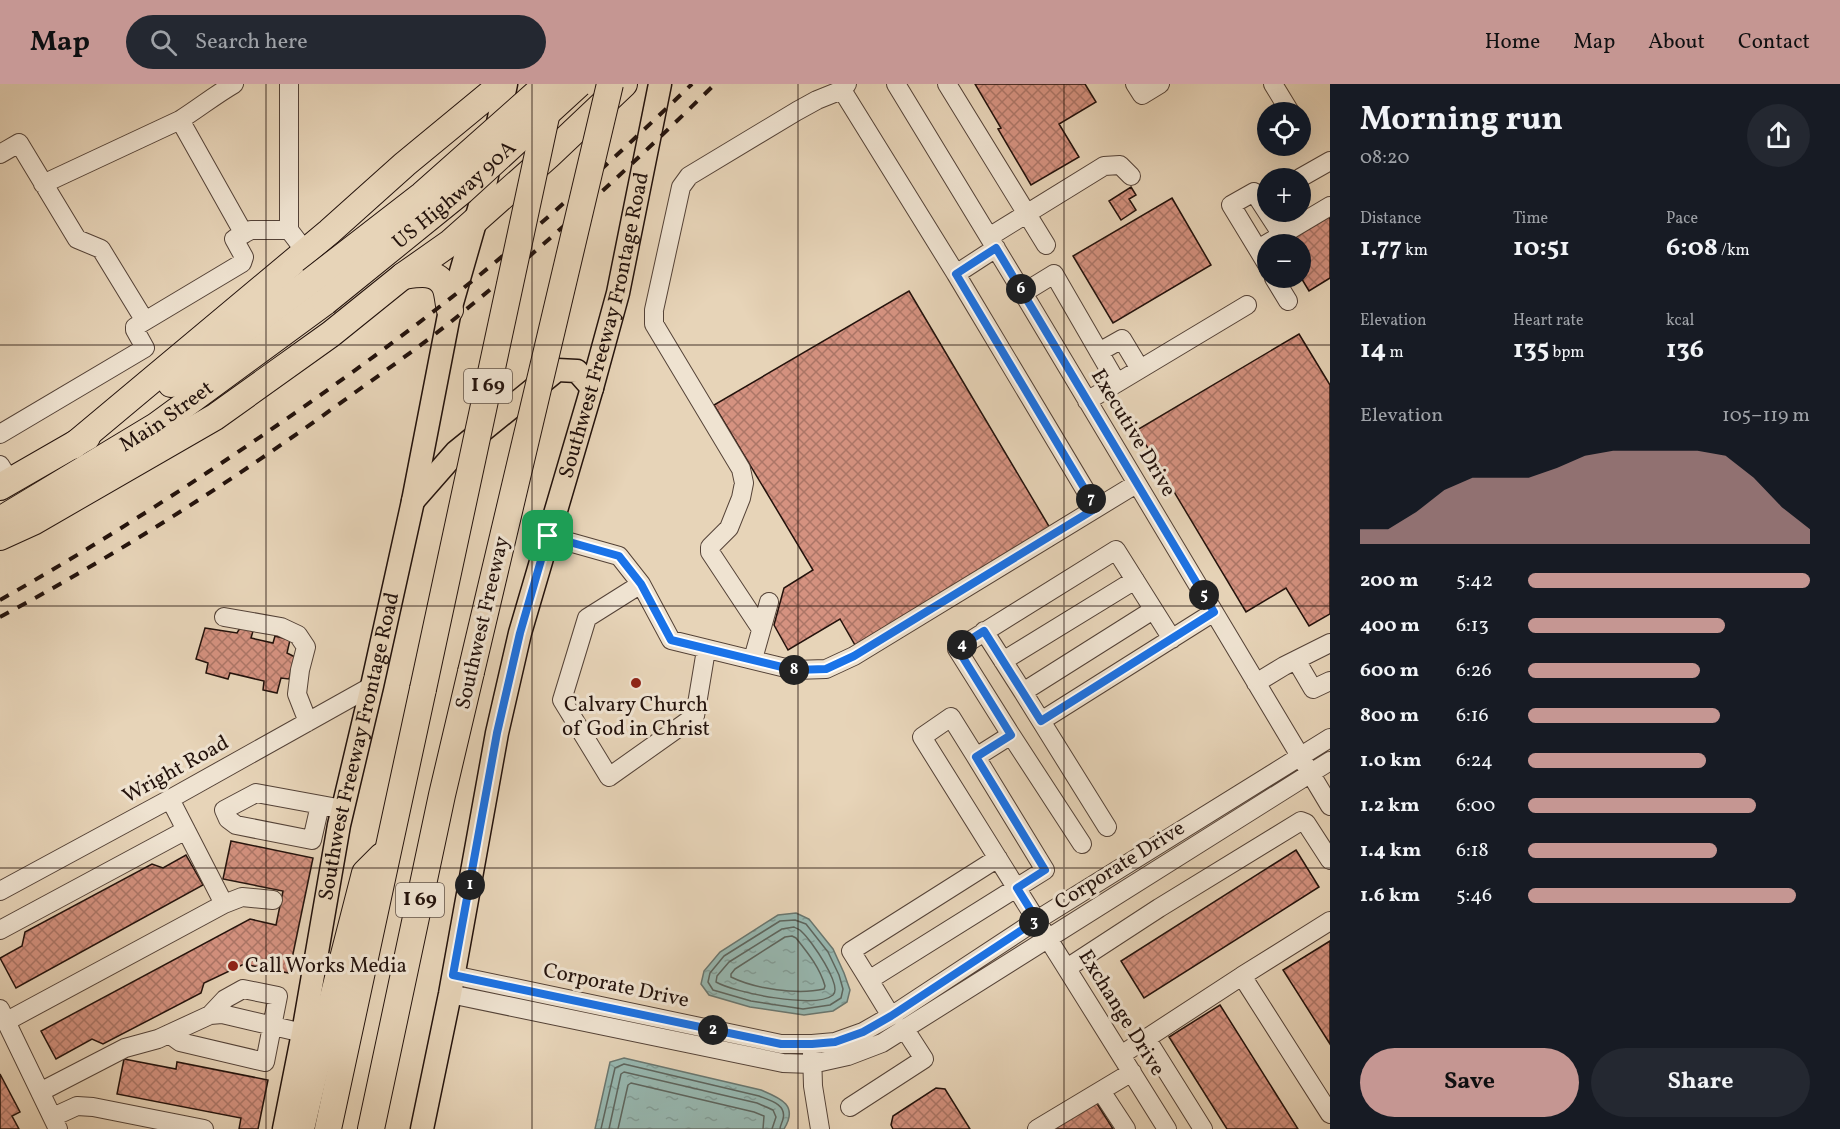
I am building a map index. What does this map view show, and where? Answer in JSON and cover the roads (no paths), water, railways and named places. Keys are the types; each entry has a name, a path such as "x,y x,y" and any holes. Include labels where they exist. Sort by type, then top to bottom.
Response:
{"highway":[{"path":"72,446 305,252 405,164 504,84"},
{"name":"US Highway 90A","path":"311,281 422,195 547,84"},
{"name":"Southwest Freeway","path":"328,1129 553,84"},
{"name":"US Highway 90A","path":"325,302 462,191 579,84"},
{"name":"Southwest Freeway","path":"370,1129 442,795 610,84"},
{"path":"0,537 33,522 215,417 331,334 403,276 450,243 548,156 624,84"},
{"path":"500,110 504,139 511,156 525,161 548,156"},
{"path":"403,276 426,252 437,224 447,183 442,168 430,160 405,164"},
{"path":"403,276 422,273 434,276 444,285 450,310"},
{"name":"Main Street","path":"3,478 72,446 175,381 311,281"},
{"name":"Main Street","path":"0,520 156,426 325,302"},
{"path":"301,1129 366,873 388,850"}],"main road":[{"name":"Southwest Freeway Frontage Road","path":"284,1129 343,809 412,501 450,310 477,219 504,84"},
{"name":"Southwest Freeway Frontage Road","path":"422,1129 452,985 497,733 520,633 618,292 660,84"},
{"path":"412,501 456,452 557,370 577,370 592,388"}],"street":[{"path":"43,184 180,120 200,108 209,98 234,84"},
{"path":"289,84 289,230 305,252"},
{"name":"Executive Drive","path":"896,84 1330,806"},
{"path":"947,84 1046,245"},
{"path":"1135,84 1142,95 1160,84"},
{"path":"1273,84 1284,102"},
{"path":"761,629 710,552 710,547 729,528 741,498 744,483 741,469 654,324 654,310 681,187 689,176 807,105 844,87 1096,508"},
{"path":"180,120 244,234"},
{"path":"0,154 19,143 77,239 101,249 145,321"},
{"path":"956,274 1027,214 1104,166 1120,165 1131,176"},
{"path":"1311,174 1327,169"},
{"path":"1257,194 1254,192 1231,206 1257,247"},
{"path":"1284,234 1330,206"},
{"path":"0,434 145,348 135,327 242,263 244,257 234,239 251,230 289,230"},
{"path":"1023,293 1054,274 1118,382"},
{"path":"1280,288 1288,301"},
{"path":"1087,401 1247,305"},
{"path":"1099,352 1122,339 1140,369"},
{"path":"134,354 150,381"},
{"path":"548,536 619,556 641,584 671,640 794,670 826,669 854,656 1136,484"},
{"path":"1082,844 957,648 1116,550 1172,639"},
{"path":"1003,661 1135,580"},
{"path":"641,584 586,618 562,700 609,777 695,716 706,650"},
{"path":"753,659 769,602"},
{"path":"1023,692 1153,610"},
{"path":"1041,721 1214,612"},
{"path":"225,617 281,627 298,635 306,647 297,694 308,722"},
{"path":"984,631 1107,827"},
{"path":"1256,683 1330,643"},
{"path":"1296,660 1313,688 1330,681"},
{"name":"Wright Road","path":"0,891 372,686"},
{"name":"Exchange Drive","path":"976,757 951,717 922,738 1167,1129"},
{"path":"869,980 1045,870 976,757 1011,735"},
{"name":"Corporate Drive","path":"452,985 783,1063 812,1064 848,1056 882,1043 898,1022 1037,920 1330,738"},
{"name":"Corporate Drive","path":"452,985 781,1044 835,1042 898,1022 1048,937 1330,761"},
{"path":"320,805 312,840 236,825 228,819 224,810 256,793 343,809"},
{"path":"170,799 224,904"},
{"path":"1067,968 1301,821 1306,823 1330,860"},
{"path":"0,930 186,830"},
{"path":"850,1107 924,1059 851,951 998,858"},
{"path":"204,1129 93,1107 77,1106 55,1123 3,1015 224,904 242,897 273,900"},
{"path":"1121,1054 1330,921"},
{"path":"1242,976 1330,1114"},
{"path":"169,1034 180,1042 265,1062 278,996 243,989 225,999 210,1015"},
{"path":"40,1092 124,1048 158,1039 210,1015 222,1014 303,1033"},
{"path":"1146,1038 1203,1129"},
{"path":"812,1044 813,1086 820,1129"},
{"path":"1037,1129 1132,1072"},
{"path":"1101,1091 1126,1129"}],"water":[{"path":"796,913 809,919 833,949 850,990 847,1002 833,1011 804,1015 750,1007 709,995 701,984 704,971 720,952 778,915"},
{"path":"624,1058 761,1090 775,1096 785,1104 788,1108 788,1121 784,1129 595,1129 610,1062"}],"railway":[{"path":"0,600 79,554 182,489 277,426 378,354 444,304 532,231 692,84"},
{"path":"0,617 92,566 182,510 271,452 414,350 469,307 564,226 715,84"}],"place":[{"name":"Calvary Church of God in Christ","path":"636,683"},
{"name":"Call Works Media","path":"233,966"}]}
